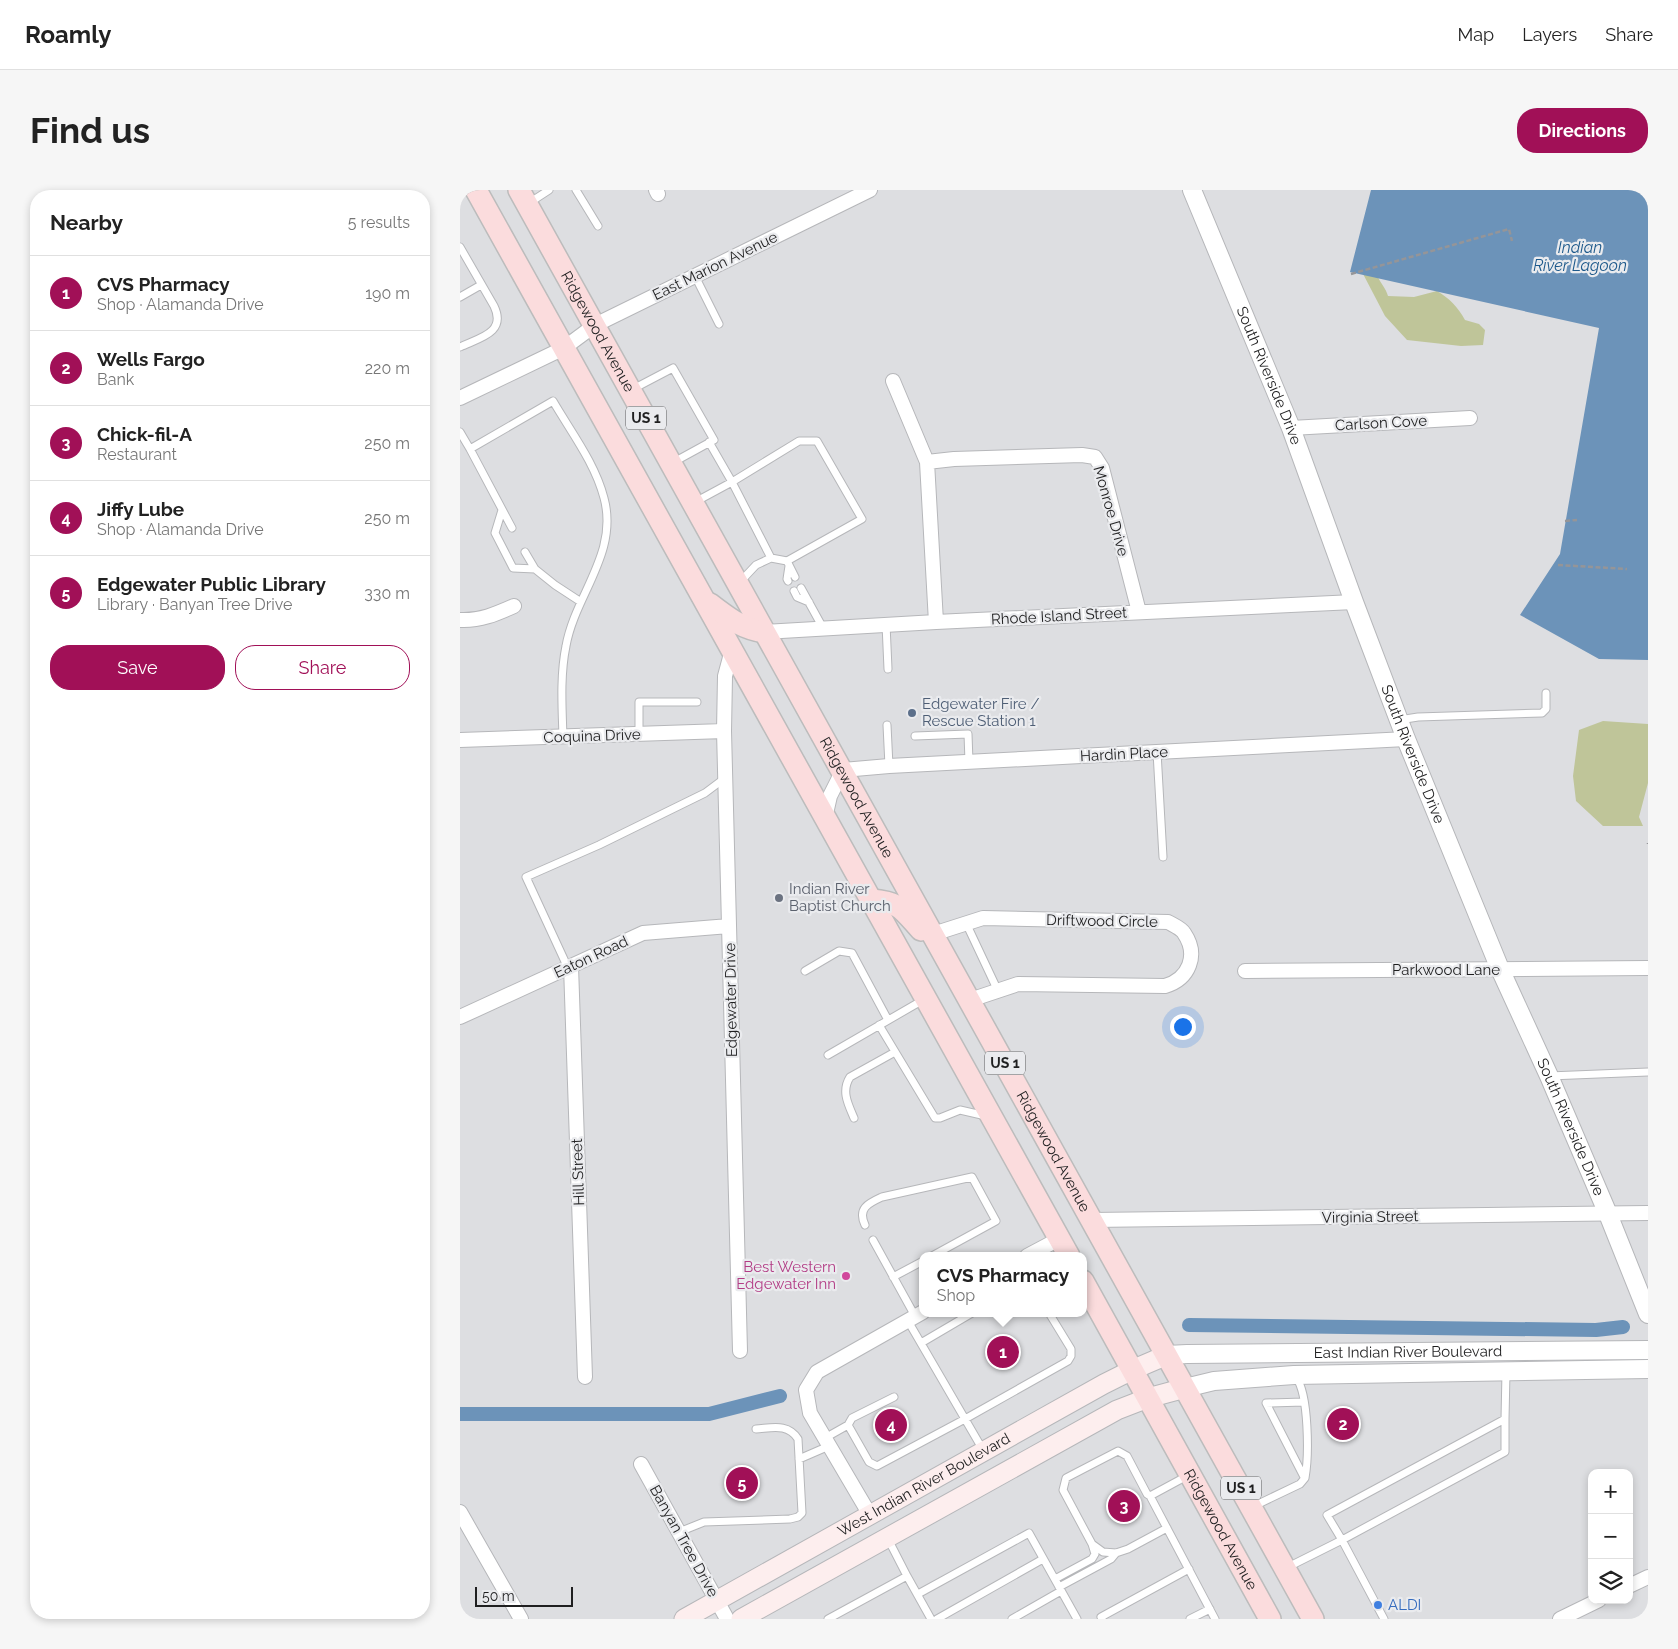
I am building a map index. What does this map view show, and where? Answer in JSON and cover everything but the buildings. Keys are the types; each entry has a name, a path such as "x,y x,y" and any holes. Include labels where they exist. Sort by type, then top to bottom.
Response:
{"main road":[{"name":"US 1","path":"476,190 1064,1247"},
{"name":"Ridgewood Avenue","path":"523,197 1313,1619"},
{"name":"US 1","path":"703,598 738,625 764,632"},
{"path":"871,900 889,901 904,910 946,958"},
{"name":"Ridgewood Avenue","path":"1087,1288 1270,1619"},
{"name":"West Indian River Boulevard","path":"684,1619 1132,1370 1167,1355"},
{"name":"West Indian River Boulevard","path":"741,1619 1117,1410 1148,1398 1185,1388"}],"street":[{"name":"East Marion Avenue","path":"460,398 564,348 595,325 870,190"},
{"name":"South Riverside Drive","path":"1192,190 1291,428 1398,720 1500,969 1549,1076 1648,1314"},
{"path":"893,381 927,462 936,622"},
{"name":"Carlson Cove","path":"1291,428 1470,418"},
{"name":"Monroe Drive","path":"927,462 954,459 1082,455 1095,457 1102,468 1139,612"},
{"name":"Rhode Island Street","path":"764,632 886,624 1354,602"},
{"path":"460,620 488,618 514,606"},
{"name":"Edgewater Drive","path":"732,650 725,676 724,731 740,1351"},
{"name":"Coquina Drive","path":"460,740 724,731"},
{"name":"Hardin Place","path":"843,770 1406,739"},
{"path":"825,818 830,796 843,770"},
{"name":"Driftwood Circle","path":"933,934 982,918 1168,922 1184,931 1192,950 1191,964 1185,974 1173,983 1165,986 1018,984 970,1000"},
{"name":"Eaton Road","path":"460,1017 643,933 729,926"},
{"name":"Hill Street","path":"570,967 585,1377"},
{"name":"Parkwood Lane","path":"1245,971 1648,968"},
{"name":"Virginia Street","path":"1091,1220 1648,1213"},
{"path":"1043,1252 1064,1247"},
{"path":"870,1515 810,1413 806,1390 817,1372 915,1317"},
{"name":"East Indian River Boulevard","path":"1167,1355 1648,1350"},
{"path":"1294,1353 1294,1375"},
{"name":"East Indian River Boulevard","path":"1185,1388 1214,1381 1294,1375 1648,1369"},
{"name":"Banyan Tree Drive","path":"641,1464 727,1619"},
{"path":"460,1512 521,1619"},
{"path":"1633,1584 1648,1577"},
{"path":"1560,1619 1591,1604"}],"lane":[{"path":"523,197 549,190"},
{"path":"576,190 598,226"},
{"path":"460,247 498,313 496,328 492,332 460,348"},
{"path":"695,276 719,324"},
{"path":"460,297 481,285"},
{"path":"631,390 674,368 714,440 672,463"},
{"path":"470,449 553,401 595,472 605,499 606,537 594,575 573,619 565,646 562,688 563,737"},
{"path":"460,432 512,528"},
{"path":"693,503 732,482 799,441 817,441 862,519 788,563"},
{"path":"709,442 771,558"},
{"path":"502,510 495,533 513,568 535,569"},
{"path":"525,552 535,569 555,586 581,602"},
{"path":"738,584 756,565 771,558 788,563 796,577"},
{"path":"788,563 788,580"},
{"path":"798,589 797,597 808,602 823,628"},
{"path":"886,624 888,669"},
{"path":"1398,720 1418,717 1542,713 1546,709 1546,693"},
{"path":"639,734 639,702 697,702"},
{"path":"887,725 889,766"},
{"path":"915,736 968,734 968,762"},
{"path":"1157,752 1163,857"},
{"path":"570,967 526,877 599,845 705,793 725,778"},
{"path":"966,923 998,991"},
{"path":"805,971 839,951 852,953 888,1020"},
{"path":"828,1055 925,998"},
{"path":"879,1025 934,1118 940,1118 960,1110 992,1118"},
{"path":"854,1118 846,1100 846,1083 850,1077 895,1052"},
{"path":"1549,1076 1648,1072"},
{"path":"865,1225 862,1218 863,1210 870,1202 876,1199 972,1177 996,1221 939,1252"},
{"path":"873,1240 915,1317 921,1343 984,1451"},
{"path":"894,1277 919,1263"},
{"path":"921,1343 965,1317"},
{"path":"848,1425 869,1462 877,1466 1068,1361 1071,1356 1070,1349 1051,1317"},
{"path":"1285,1568 1342,1540 1505,1452 1506,1372"},
{"path":"1251,1507 1300,1484 1304,1478 1307,1423 1301,1387 1294,1375"},
{"path":"799,1459 827,1442 848,1425 852,1418 894,1397"},
{"path":"1304,1402 1266,1402 1304,1478"},
{"path":"1384,1619 1327,1515 1505,1420"},
{"path":"679,1532 704,1522 790,1519 798,1517 802,1513 798,1439 794,1432 783,1428 756,1429"},
{"path":"1055,1579 1092,1559 1095,1554 1092,1544 1063,1490 1066,1478 1118,1451 1127,1456 1215,1619"},
{"path":"1150,1496 1190,1474"},
{"path":"1092,1544 1103,1552 1116,1553 1128,1549 1167,1528"},
{"path":"918,1594 1029,1533 1077,1619"},
{"path":"888,1539 931,1619"},
{"path":"1012,1619 1111,1559 1116,1553"},
{"path":"937,1619 1043,1559"},
{"path":"1099,1618 1189,1569"},
{"path":"828,1619 907,1576"},
{"path":"1190,1619 1210,1609"}],"path":[{"path":"1351,274 1509,229 1512,241"},
{"path":"1565,521 1578,520"},
{"path":"1558,565 1627,569"}],"green space":[{"path":"1361,270 1377,275 1388,296 1414,297 1437,291 1453,303 1465,320 1479,324 1485,330 1483,345 1461,346 1407,340 1385,316"},
{"path":"1603,721 1648,724 1648,783 1639,817 1643,826 1603,826 1576,801 1573,776 1579,730"}],"water":[{"name":"Indian River Lagoon","path":"1371,190 1648,190 1648,660 1599,659 1520,615 1560,554 1599,328 1350,272"}],"waterway":[{"path":"1189,1325 1596,1330 1623,1327"},
{"path":"460,1414 709,1414 780,1396"}],"place":[{"name":"Edgewater Fire / Rescue Station 1","path":"912,713"},
{"name":"Indian River Baptist Church","path":"779,898"},
{"name":"Best Western Edgewater Inn","path":"846,1276"},
{"name":"CVS Pharmacy","path":"1003,1352"},
{"name":"Wells Fargo","path":"1343,1424"},
{"name":"Jiffy Lube","path":"891,1425"},
{"name":"Edgewater Public Library","path":"742,1483"},
{"name":"Chick-fil-A","path":"1124,1506"},
{"name":"ALDI","path":"1378,1605"}]}
